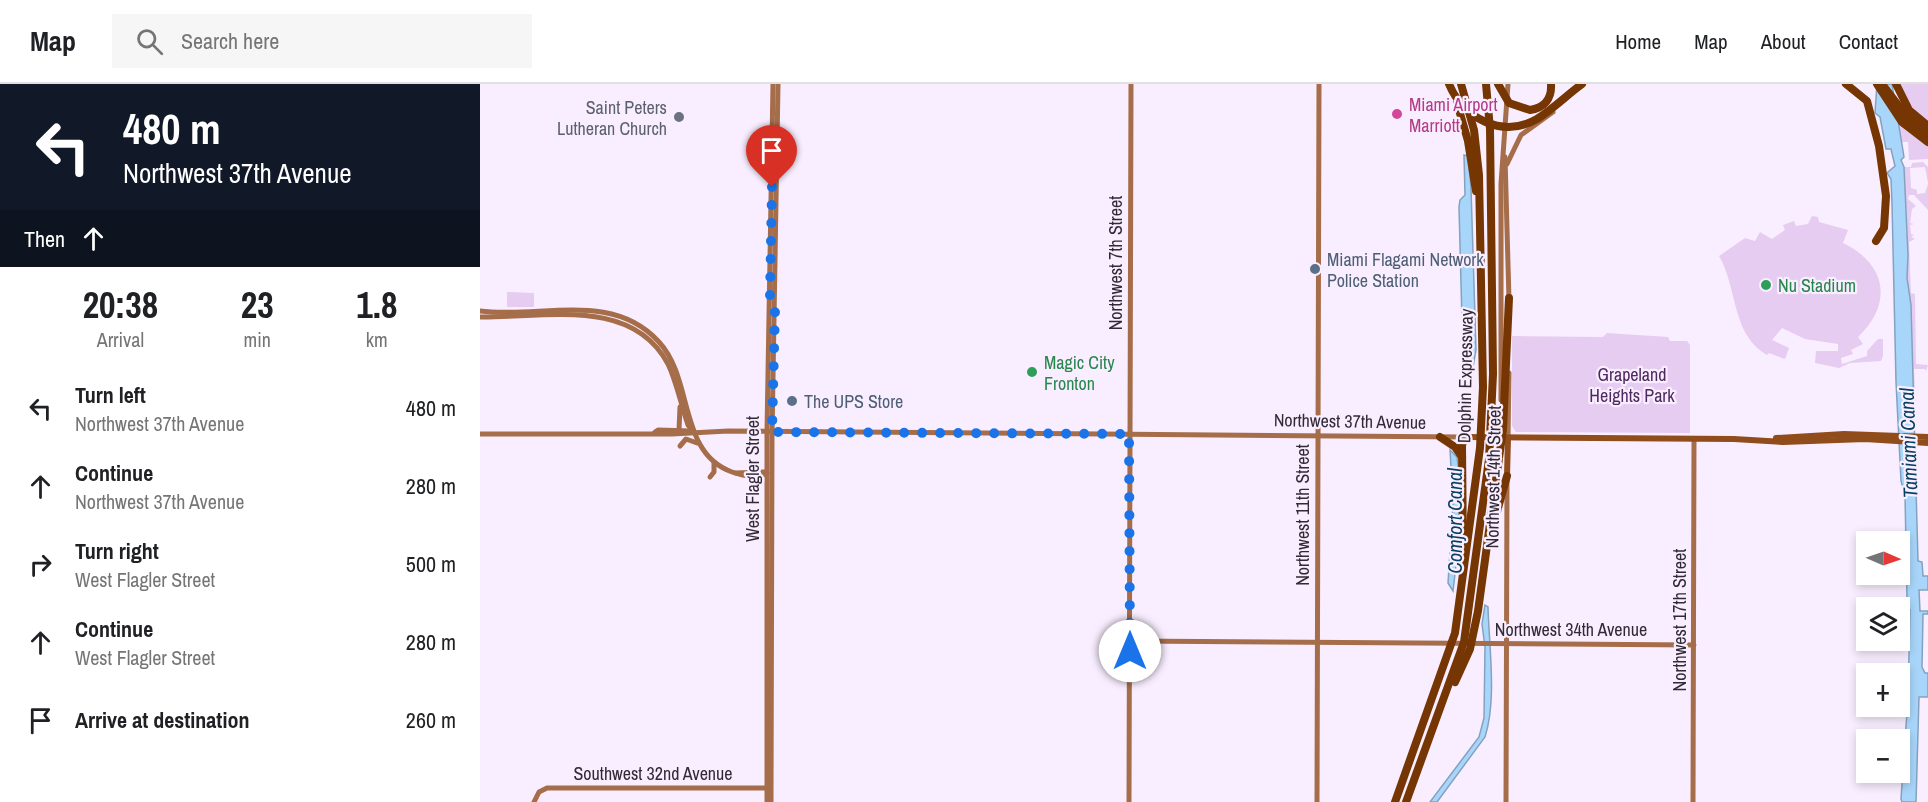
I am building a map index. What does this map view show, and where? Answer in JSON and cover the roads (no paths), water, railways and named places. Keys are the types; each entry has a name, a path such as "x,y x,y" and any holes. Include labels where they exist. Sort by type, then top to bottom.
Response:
{"highway":[{"path":"1448,84 1459,103 1478,119 1498,126 1518,126 1538,118 1582,84"},
{"path":"1448,84 1465,128 1480,215"},
{"name":"Dolphin Expressway","path":"1395,802 1450,653 1455,633 1480,448 1480,215 1476,141 1461,84"},
{"name":"Dolphin Expressway","path":"1406,802 1469,636 1490,448 1492,426 1490,129 1486,84"},
{"path":"1498,84 1503,97 1517,108 1531,110 1543,106 1550,97 1551,84"},
{"path":"1846,84 1867,101 1879,146 1886,196 1884,228 1876,241"},
{"path":"1877,84 1893,110 1909,129 1928,142"},
{"path":"1882,84 1928,126"},
{"path":"1896,84 1898,98 1911,122 1928,134"},
{"path":"1434,727 1470,649 1469,636 1487,543 1503,429 1509,298"},
{"path":"1440,437 1455,447 1462,458"},
{"path":"1463,583 1462,458 1465,437"},
{"path":"1487,543 1502,500 1507,476"}],"main road":[{"name":"West Flagler Street","path":"769,802 770,296 775,84"},
{"name":"West Flagler Street","path":"769,785 767,463 775,306 775,84"},
{"name":"Northwest 7th Street","path":"1129,802 1131,84"},
{"name":"Northwest 11th Street","path":"1317,802 1319,84"},
{"name":"Northwest 14th Street","path":"1499,438 1501,193 1508,84"},
{"path":"1506,165 1521,135 1587,84"},
{"name":"Northwest 14th Street","path":"1504,152 1509,298 1506,802"},
{"path":"770,296 775,306"},
{"path":"480,311 514,314 584,313 621,319 639,328 667,352 677,372 697,443 714,463 735,472 767,473"},
{"path":"480,317 514,314"},
{"path":"639,328 663,356 688,425 693,432"},
{"path":"770,336 774,347"},
{"path":"681,402 687,405"},
{"path":"679,430 681,402"},
{"path":"655,432 679,430 693,432"},
{"path":"480,434 769,432"},
{"name":"Northwest 37th Avenue","path":"769,432 1770,439 1783,442 1898,438 1928,443"},
{"name":"Northwest 37th Avenue","path":"1918,440 1928,438"},
{"path":"680,446 686,439 697,443"},
{"name":"Northwest 17th Street","path":"1693,802 1694,439"},
{"path":"714,463 715,477 723,468"},
{"path":"755,473 767,463"},
{"path":"755,473 767,484"},
{"path":"1130,641 1317,642"},
{"name":"Northwest 34th Avenue","path":"1317,642 1694,645"},
{"name":"Southwest 32nd Avenue","path":"535,802 541,791 548,788 769,785"}],"water":[{"name":"Tamiami Canal","path":"1877,84 1892,84 1904,157 1901,160 1904,167 1907,278 1911,305 1918,561 1922,562 1923,576 1928,576 1928,590 1919,590 1920,611 1928,611 1928,614 1923,614 1922,667 1925,673 1928,673 1928,697 1919,697 1916,802 1902,802 1901,799 1902,783 1910,783 1910,729 1906,729 1907,717 1910,717 1910,597 1907,597 1907,585 1910,585 1910,531 1906,531 1905,495 1901,481 1891,179 1887,173 1895,166 1891,149 1886,149 1880,117 1875,113"},
{"path":"1464,155 1468,156 1471,188 1476,350 1473,367 1464,366 1463,359 1459,207 1460,200 1465,195"},
{"name":"Comfort Canal","path":"1450,450 1457,457 1458,465 1460,531 1453,591 1448,583 1453,505"},
{"path":"1485,605 1488,607 1491,707 1485,737 1437,802 1430,802 1479,737 1484,718 1485,647 1482,624"}],"place":[{"name":"Miami Airport Marriott","path":"1397,114"},
{"name":"Saint Peters Lutheran Church","path":"679,117"},
{"name":"Miami Flagami Network Police Station","path":"1315,269"},
{"name":"Nu Stadium","path":"1766,285"},
{"name":"Magic City Fronton","path":"1032,372"},
{"name":"The UPS Store","path":"792,401"}],"park label":[{"name":"Grapeland Heights Park","path":"1632,384"}]}
